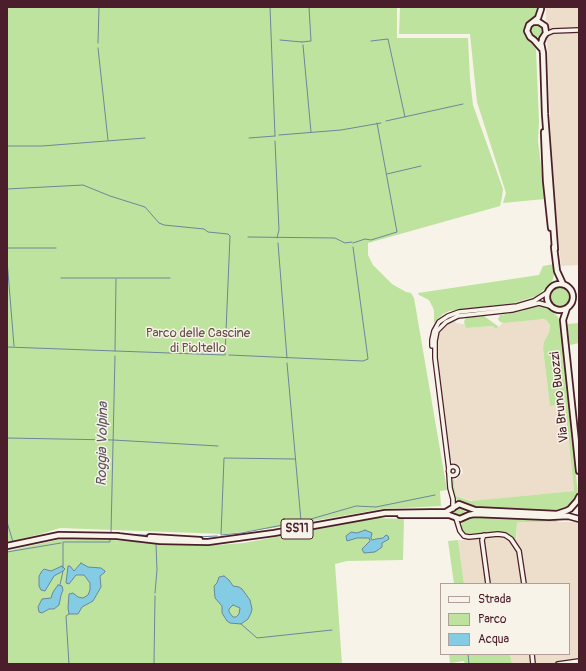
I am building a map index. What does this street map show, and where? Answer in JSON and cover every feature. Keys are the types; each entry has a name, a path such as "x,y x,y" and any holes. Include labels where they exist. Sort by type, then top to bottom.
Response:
{"main road":[{"path":"541,8 539,16 529,25 527,31 529,36 540,47 543,53"},
{"path":"541,8 541,18 544,26 544,36 541,43 543,53 557,271 563,284 569,288 573,295 572,303 563,310 556,310 550,306 547,299 548,292 553,286 557,271"},
{"path":"533,22 538,21 544,26"},
{"path":"534,40 539,40 544,36"},
{"path":"553,286 563,284"},
{"name":"Via Bruno Buozzi","path":"567,308 563,320 579,471"},
{"name":"Via Bruno Buozzi","path":"556,310 563,320"},
{"path":"463,505 474,510 552,514 560,513 577,505 579,497"},
{"name":"SS11","path":"7,546 59,535 117,536 160,541 216,541 399,512 444,512 453,509 456,505 463,505"},
{"path":"463,505 467,511 464,517"},
{"path":"453,509 453,514 456,518"},
{"path":"570,509 572,517"},
{"name":"SS11","path":"376,515 449,515 456,518 474,514 572,517 579,519"}],"street":[{"path":"544,26 553,31"},
{"path":"544,36 553,31 579,30"},
{"path":"435,358 432,335 439,322 448,316 459,312 517,306 534,301 548,292"},
{"path":"453,509 452,496 449,486 449,472 435,358 434,341 437,331 446,322 454,317 512,310 535,303 543,303 550,306"},
{"path":"446,457 449,463 457,468 458,471 457,474 450,480 449,486"},
{"path":"449,472 451,467 454,466"},
{"path":"449,472 454,476"},
{"path":"452,496 456,502 463,505"},
{"path":"459,527 464,517"},
{"path":"456,518 460,531 464,536 469,537 488,534 503,534 514,542 519,552 524,583"},
{"path":"484,535 482,540 488,583"},
{"path":"558,664 579,662"}],"shaded area":[{"path":"546,7 579,7 579,265 561,266 552,180 547,39 550,31 546,19"},
{"path":"540,319 546,320 550,325 543,349 550,405 565,404 574,491 474,501 456,496 454,482 463,473 462,468 452,462 449,457 438,370 437,335 445,325 454,320 456,323 464,324 467,328 491,326 499,327 502,323"},
{"path":"517,522 579,522 579,664 512,664 510,655 570,655 570,583 464,583 458,540 465,540 468,535 500,532 517,540"}],"green space":[{"name":"Parco delle Cascine di Pioltello","path":"7,7 397,7 397,38 468,38 473,105 503,189 500,206 368,243 368,255 373,265 392,284 406,292 411,293 414,298 447,490 440,491 441,506 382,509 273,528 224,534 60,528 7,542"},
{"path":"400,7 538,7 535,16 526,23 524,32 536,50 539,122 538,141 545,199 503,203 506,193 477,102 470,34 399,34"},
{"path":"535,25 539,25 543,31 539,37 535,37 531,33 531,29"},
{"path":"554,264 554,275 552,282 537,296 514,303 449,311 443,314 434,323 434,311 429,300 418,293 539,275 543,266"},
{"path":"560,285 565,286 571,292 571,302 565,308 560,309 555,308 549,302 548,297 549,292 555,286"},
{"path":"535,305 542,305 549,308 558,317 561,324 578,494 575,501 566,509 559,512 473,508 455,498 451,485 453,480 455,479 454,483 456,496 471,501 574,491 565,404 550,406 543,349 550,325 543,319 504,323 500,322 498,319 500,315 522,311"},
{"path":"484,316 499,327 465,327 464,321 467,317"},
{"path":"579,323 579,343 570,345 567,324"},
{"path":"458,507 462,507 464,508 464,516 458,517 455,514 455,510"},
{"path":"376,518 404,519 403,560 347,561 335,564 342,664 7,664 7,551 66,538 217,545 244,543"},
{"path":"467,518 555,519 558,522 517,522 516,542 500,532 465,534 461,529 462,523"},
{"path":"458,540 464,583 454,583 448,541"},
{"path":"449,655 510,655 512,664 465,664 464,661 450,663"}],"water":[{"path":"365,530 372,533 372,540 383,538 386,535 389,539 382,543 382,547 375,552 364,553 362,549 370,541 369,538 357,538 347,541 346,536 351,532 357,533"},
{"path":"81,563 88,567 101,568 105,572 100,576 101,587 93,601 82,607 78,614 69,614 69,594 73,593 78,597 83,598 88,595 90,590 90,583 84,575 76,575 69,584 66,583 68,566 70,566 74,571"},
{"path":"62,566 65,569 54,576 45,591 41,590 39,586 39,576 42,571 44,569 51,571"},
{"path":"224,576 233,586 242,589 250,600 252,609 251,613 248,619 241,624 230,623 222,613 222,606 215,598 214,586 219,577","holes":["233,605 240,608 239,614 236,617 233,617 229,612 229,609"]},
{"path":"58,585 62,586 63,590 59,605 54,609 49,609 42,613 39,612 38,607 42,599 51,598"}],"waterway":[{"name":"Roggia Volpina","path":"98,43 99,7"},
{"path":"270,7 275,136"},
{"path":"302,42 311,41 309,7"},
{"path":"371,41 388,39 405,117"},
{"path":"280,40 302,42"},
{"path":"303,45 311,132"},
{"name":"Roggia Volpina","path":"98,48 108,140"},
{"path":"386,121 463,104"},
{"path":"353,243 365,239 371,240 397,232 377,123"},
{"path":"279,135 341,130 381,123"},
{"path":"249,138 275,136"},
{"path":"7,146 42,146 145,138"},
{"path":"275,141 279,230 277,238"},
{"path":"387,174 421,166"},
{"path":"7,189 83,185 110,196 145,207 159,223 164,225 204,229 208,232 228,234 230,236 225,355"},
{"path":"248,237 335,238 345,243 352,242"},
{"path":"278,243 287,358"},
{"path":"229,355 363,361 368,359 353,247"},
{"path":"7,248 56,248"},
{"path":"7,260 14,346"},
{"path":"61,278 170,278"},
{"path":"115,351 116,279"},
{"name":"Roggia Volpina","path":"7,347 224,355"},
{"name":"Roggia Volpina","path":"111,533 115,356"},
{"path":"287,363 301,521"},
{"name":"Roggia Volpina","path":"7,438 113,440 218,446"},
{"path":"295,459 224,458 221,535 241,533 304,521 356,506 376,507 435,495"},
{"path":"7,522 13,542 61,532 196,537 217,536"},
{"name":"Roggia Volpina","path":"63,568 63,542 110,542 110,539"},
{"path":"7,552 61,543"},
{"path":"155,593 157,570 156,544"},
{"name":"Roggia Volpina","path":"60,585 63,571"},
{"path":"154,664 155,596"},
{"name":"Roggia Volpina","path":"69,614 66,616 69,664"},
{"path":"241,624 257,638 332,630"},
{"path":"468,655 469,664"}]}
